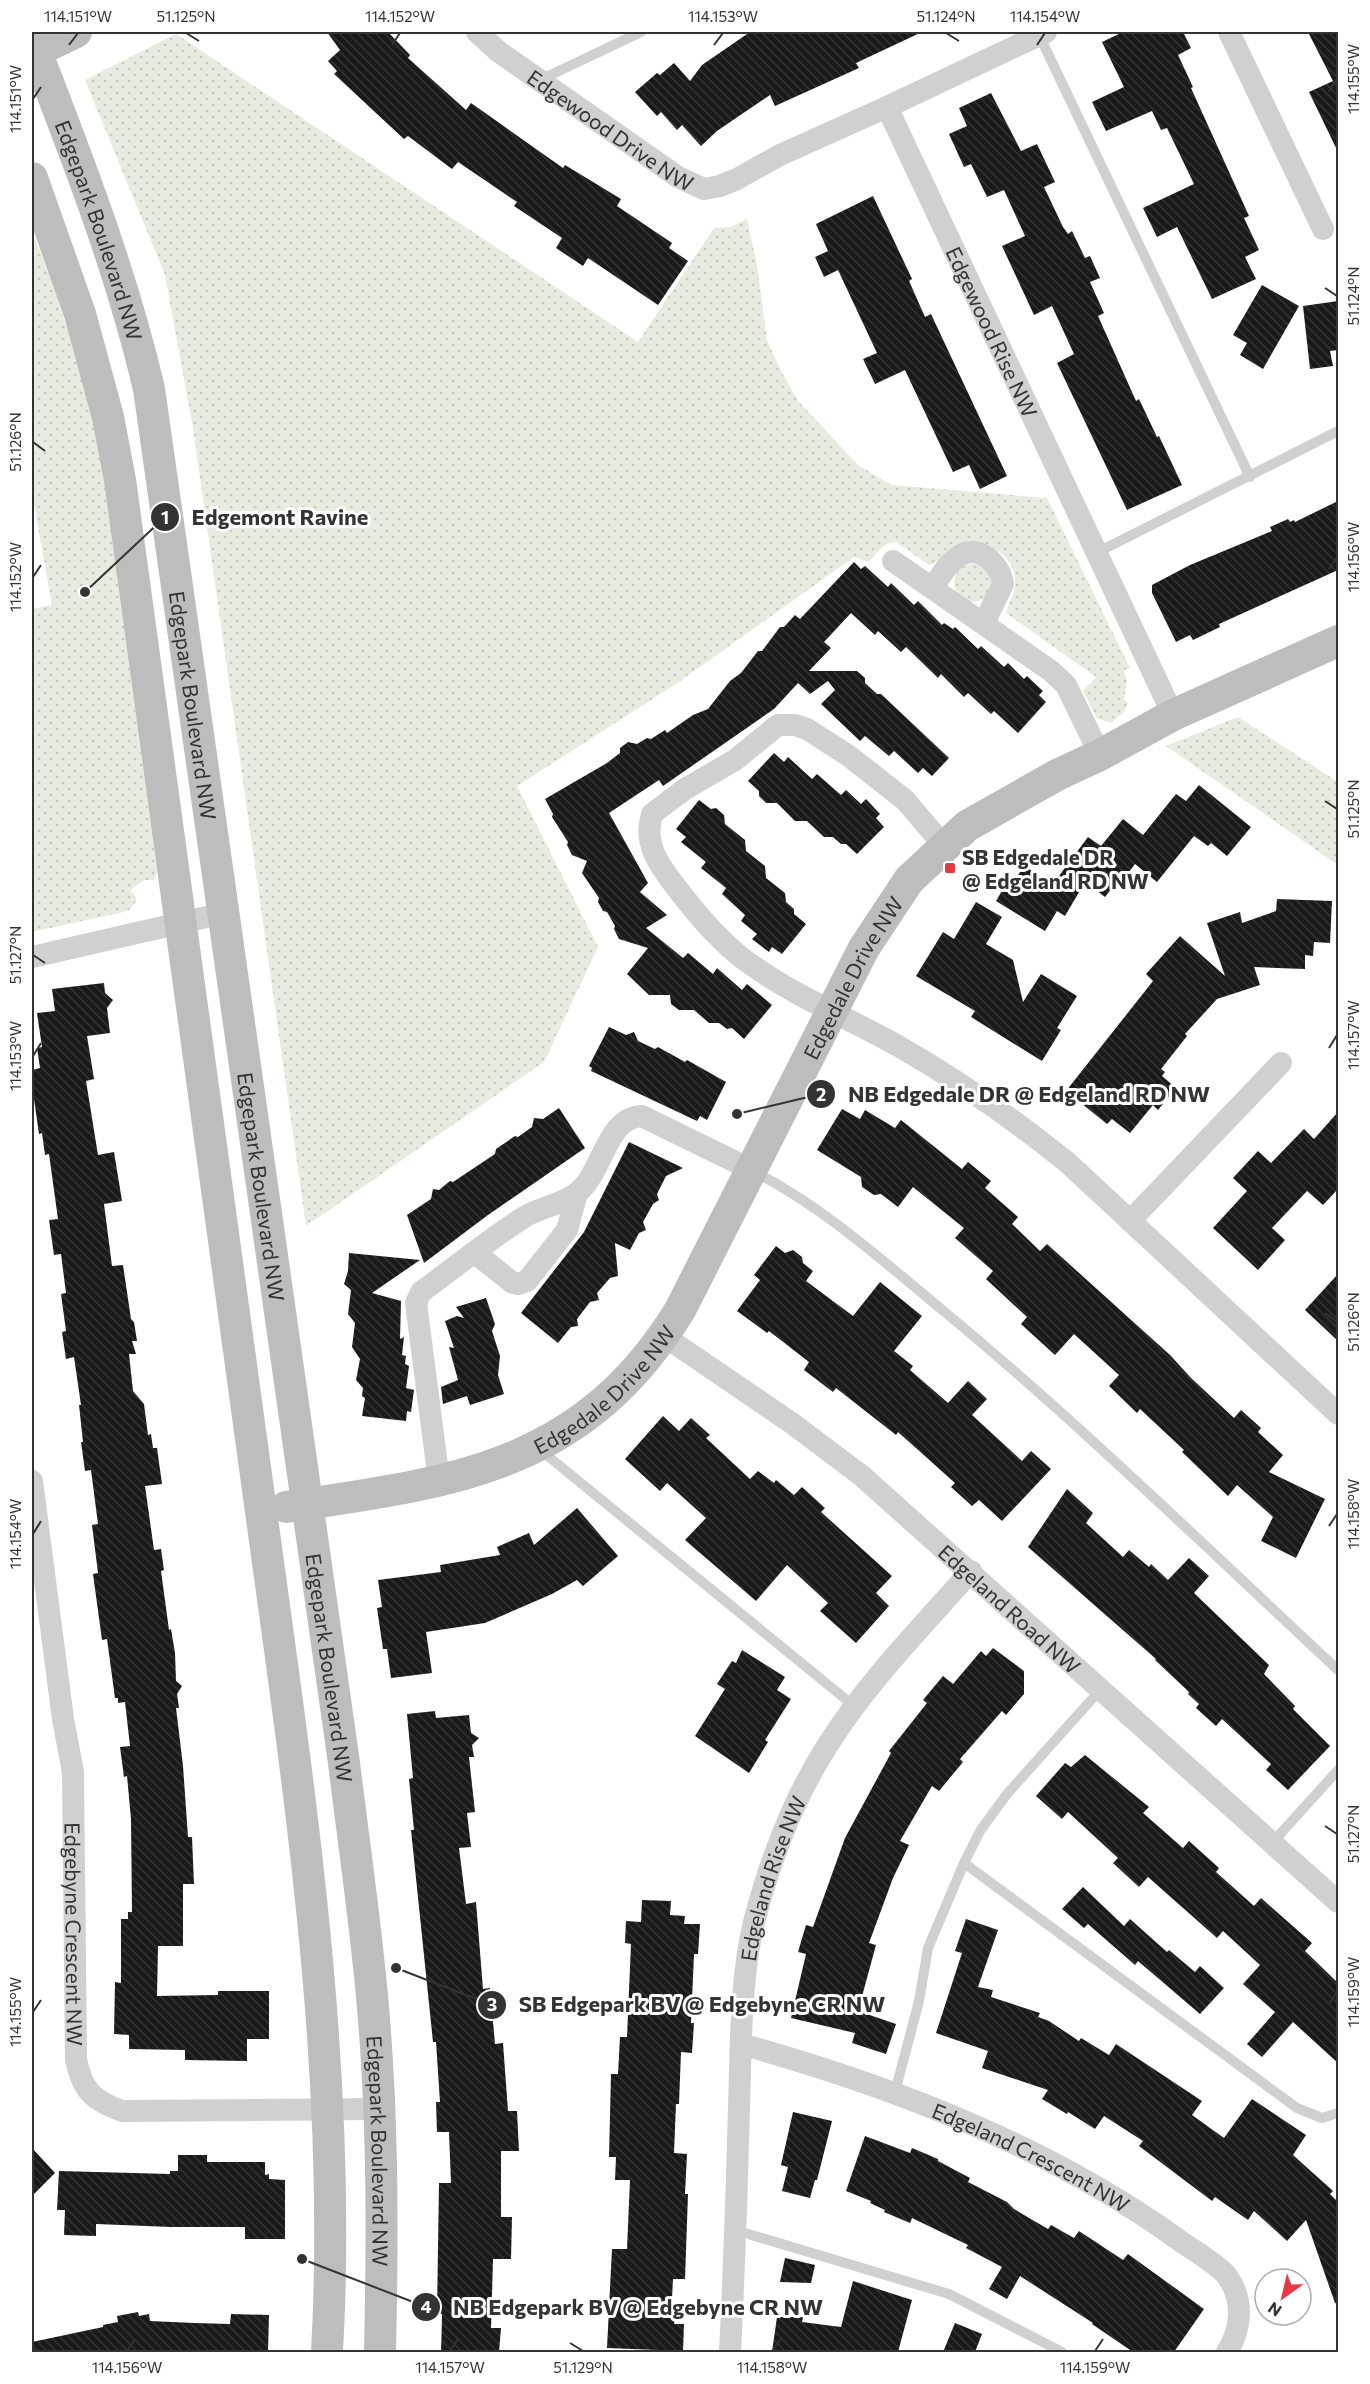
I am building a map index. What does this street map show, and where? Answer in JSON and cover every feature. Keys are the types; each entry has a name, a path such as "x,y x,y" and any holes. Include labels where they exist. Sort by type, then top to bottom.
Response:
{"street":[{"path":"33,48 76,32"},
{"name":"Edgewood Drive NW","path":"477,32 499,52 678,177 704,189 737,179 780,154 887,107"},
{"path":"1229,32 1323,229"},
{"path":"887,107 1042,33"},
{"name":"Edgepark Boulevard NW","path":"33,48 108,242 123,288 149,389 344,1763 367,1947 379,2109 382,2272 380,2352"},
{"name":"Edgewood Rise NW","path":"887,107 1173,715"},
{"name":"Edgepark Boulevard NW","path":"32,178 80,314 108,417 120,480 261,1511 315,1939 327,2109 331,2278 327,2352"},
{"path":"933,587 958,556 967,553 987,557 999,569 1003,584 984,623"},
{"path":"893,561 1051,670 1066,685 1100,755"},
{"name":"Edgedale Drive NW","path":"261,1511 439,1481 482,1470 538,1448 572,1426 615,1393 643,1363 680,1310 864,948 909,880 967,826 1057,775 1100,755 1173,715 1338,641"},
{"path":"944,846 905,800 849,756 807,729 786,724 778,725 735,760 684,789 652,814 649,830 656,861 710,928 754,968 832,1013 899,1046 1005,1114 1068,1163 1338,1414"},
{"path":"32,957 224,913"},
{"path":"1130,1221 1281,1063"},
{"path":"475,1253 513,1283 527,1281 567,1230 577,1193 619,1125 635,1116 642,1116 750,1169"},
{"path":"439,1481 416,1300 422,1292 527,1216 577,1193"},
{"name":"Edgeland Road NW","path":"664,1336 793,1424 862,1476 1338,1902"},
{"name":"Edgebyne Crescent NW","path":"32,1481 63,1719 73,1772 76,2059 80,2078 88,2092 105,2105 122,2111 379,2109"},
{"name":"Edgeland Rise NW","path":"730,2352 741,2044 747,1969 754,1924 780,1838 828,1744 854,1706 971,1572"},
{"name":"Edgeland Crescent NW","path":"741,2044 814,2064 894,2092 1048,2160 1164,2230 1226,2274 1237,2295 1241,2315 1235,2336 1227,2352"}],"lane":[{"path":"539,80 641,32"},
{"path":"1042,33 1250,477"},
{"path":"1096,553 1338,431"},
{"path":"750,1169 807,1202 993,1353 1065,1416 1338,1670"},
{"path":"538,1448 854,1706"},
{"path":"894,2092 919,2001 928,1948 980,1831 1007,1794 1101,1689"},
{"path":"1272,1842 1338,1770"},
{"path":"964,1863 1297,2108 1322,2118 1338,2114"},
{"path":"735,2230 949,2294 1062,2352"}],"shaded area":[{"path":"176,34 638,342 714,228 730,227 747,219 757,265 767,340 798,401 859,466 892,485 1047,498 1130,668 1124,670 1127,682 1124,699 1128,703 1124,712 1111,723 1097,718 1083,691 1096,677 1006,613 1015,586 1013,571 1003,555 986,546 955,547 929,565 896,542 884,546 869,562 854,557 676,684 517,786 598,947 544,1062 306,1226 193,428 165,275 85,80"},
{"path":"32,231 71,339 100,450 157,871 154,880 145,880 130,890 136,897 136,902 128,911 32,932 32,609 52,605 32,493"},
{"path":"973,564 987,569 992,583 987,597 973,602 959,597 954,583 959,569"},
{"path":"1238,717 1338,782 1338,865 1166,746"}],"building":[{"path":"327,32 388,32 410,55 408,58 466,110 471,103 563,168 565,165 621,199 617,206 672,243 669,248 688,261 658,305 588,258 583,266 556,248 562,238 514,206 517,202 458,162 452,169 408,136 404,139 334,74 337,71 328,61 340,50"},
{"path":"750,32 922,32 856,63 859,68 775,106 770,95 717,131 701,146 682,125 677,130 661,112 657,116 635,92 657,73 660,75 674,63 690,81 702,65"},
{"path":"1123,32 1183,32 1191,48 1178,55 1249,216 1244,218 1259,250 1245,257 1256,279 1212,299 1177,227 1157,237 1143,208 1194,184 1167,128 1161,130 1152,111 1106,131 1092,102 1124,87 1102,42"},
{"path":"1308,32 1338,32 1338,152 1309,92 1333,81"},
{"path":"991,93 1021,151 1037,144 1055,182 1044,187 1063,227 1068,234 1072,231 1085,258 1090,256 1100,278 1090,282 1104,313 1098,316 1136,401 1139,399 1182,485 1127,510 1057,363 1074,354 1052,306 1034,315 1002,246 1025,236 1004,190 987,197 971,164 964,167 949,134 967,126 959,108"},
{"path":"873,196 912,279 909,281 925,317 931,314 1007,476 980,489 969,465 953,472 905,370 875,384 863,359 877,353 838,270 824,277 815,257 828,251 816,224"},
{"path":"1262,285 1299,306 1263,369 1240,355 1247,343 1233,335"},
{"path":"1338,301 1338,350 1330,351 1333,366 1310,369 1303,306"},
{"path":"1338,501 1338,570 1219,624 1220,627 1193,640 1190,635 1176,642 1152,593 1152,585 1190,565 1272,531 1270,527 1288,519 1290,522 1294,520 1295,522"},
{"path":"854,562 861,569 865,566 888,587 891,583 914,605 918,601 942,625 944,623 953,629 955,627 978,649 981,646 1004,667 1008,663 1024,679 1027,676 1043,691 1039,695 1046,702 1018,733 994,711 991,714 968,693 964,697 941,674 938,678 906,647 901,652 878,631 875,635 851,613 824,642 831,648 809,671 857,671 865,678 865,683 877,694 881,694 949,758 932,776 923,768 918,773 894,751 889,756 865,736 860,741 821,704 835,690 828,681 810,694 798,683 774,709 663,786 659,780 609,813 648,883 640,892 667,915 646,928 683,958 688,953 713,974 717,968 742,990 747,984 772,1005 744,1039 732,1028 727,1029 719,1023 709,1023 694,1010 679,1010 671,1004 670,995 649,995 627,974 648,948 619,939 614,929 615,926 607,912 603,911 598,902 599,898 582,873 587,861 572,855 567,845 568,842 552,817 553,814 545,799 607,763 620,753 620,748 628,742 637,744 665,730 667,733 693,715 708,709 730,681 741,673 758,651 762,651 780,627 784,627 795,615 800,619"},
{"path":"774,753 784,762 788,757 812,779 817,774 841,795 846,790 861,804 866,799 880,814 876,818 884,827 857,854 846,844 841,844 833,837 824,837 807,821 795,821 777,803 766,803 759,796 759,791 748,781"},
{"path":"1199,785 1251,827 1227,856 1211,843 1208,846 1194,836 1157,882 1135,864 1123,880 1117,886 1115,884 1105,897 1085,882 1065,916 1057,911 1045,931 996,901 1010,877 1015,880 1024,866 1053,884 1088,837 1101,846 1123,819 1143,835 1176,794 1186,801"},
{"path":"699,800 711,809 716,808 724,815 725,824 745,840 746,851 765,866 766,878 785,893 786,902 794,909 794,914 806,924 782,954 772,947 769,952 752,939 757,934 741,921 745,915 722,894 726,888 701,868 706,862 681,842 686,837 676,829"},
{"path":"1277,899 1332,901 1330,943 1314,942 1313,956 1305,955 1305,969 1254,967 1260,985 1217,999 1185,1034 1187,1036 1161,1069 1165,1072 1162,1076 1176,1088 1158,1110 1153,1105 1130,1133 1112,1119 1107,1124 1066,1091 1153,981 1146,974 1180,936 1225,976 1207,923 1240,912 1242,923 1276,911"},
{"path":"976,902 1002,917 986,944 1013,960 1023,1002 1041,974 1077,996 1057,1028 1061,1030 1042,1061 971,1017 975,1011 916,976 943,932 954,939"},
{"path":"104,983 105,993 113,1000 107,1008 110,1033 87,1036 94,1079 86,1081 98,1155 114,1152 122,1201 104,1204 112,1266 123,1265 131,1319 134,1322 137,1341 132,1341 136,1354 129,1354 133,1391 144,1404 148,1435 151,1434 153,1448 157,1448 162,1484 145,1486 154,1550 161,1549 164,1570 161,1571 169,1630 171,1629 175,1653 176,1681 182,1686 177,1694 179,1708 176,1708 188,1837 192,1837 194,1884 183,1884 183,1946 158,1946 157,1996 218,1995 218,1991 269,1991 269,2039 247,2039 247,2061 185,2060 185,2050 129,2049 129,2035 114,2034 115,1982 121,1983 121,1919 128,1919 128,1912 132,1912 131,1819 127,1776 124,1777 120,1747 130,1746 125,1702 118,1703 118,1698 115,1698 107,1639 102,1640 93,1574 98,1573 92,1525 98,1524 91,1470 85,1471 81,1442 83,1442 79,1405 81,1405 74,1357 66,1359 62,1332 66,1331 61,1294 66,1293 61,1254 54,1255 49,1220 58,1219 49,1154 45,1155 42,1133 39,1134 34,1099 32,1099 32,1070 40,1068 37,1048 42,1047 37,1013 55,1011 52,989"},
{"path":"609,1027 626,1035 634,1032 638,1041 655,1049 658,1047 685,1062 687,1060 726,1082 707,1120 700,1116 697,1121 591,1071 592,1068 589,1066"},
{"path":"559,1108 585,1148 488,1215 424,1263 407,1215 431,1199 433,1189 439,1190 495,1154 496,1149 532,1127 534,1118 543,1119"},
{"path":"842,1109 860,1119 865,1110 895,1128 901,1120 962,1169 968,1162 991,1181 985,1188 1018,1217 1012,1224 1040,1251 1047,1244 1170,1355 1234,1418 1241,1410 1261,1428 1258,1432 1283,1455 1269,1472 1325,1499 1296,1558 1261,1541 1273,1517 1237,1485 1228,1496 1140,1409 1137,1413 1109,1386 1119,1375 1074,1334 1055,1355 1021,1324 1027,1317 986,1279 993,1271 955,1238 964,1228 913,1187 898,1207 881,1194 874,1195 862,1187 861,1177 817,1150"},
{"path":"1338,1112 1338,1189 1323,1205 1307,1191 1272,1228 1285,1240 1258,1270 1213,1228 1247,1191 1233,1178 1258,1151 1271,1163 1304,1129 1314,1139"},
{"path":"629,1142 683,1168 666,1176 657,1194 659,1200 653,1204 643,1222 646,1230 639,1233 630,1250 615,1243 618,1276 610,1278 597,1293 599,1300 590,1302 577,1319 578,1326 571,1327 558,1343 521,1313 584,1232"},
{"path":"776,1246 785,1253 793,1250 802,1257 803,1263 813,1271 806,1281 853,1316 880,1282 922,1316 894,1351 913,1366 910,1370 948,1403 968,1381 987,1399 972,1415 1022,1461 1031,1451 1051,1469 1002,1521 979,1500 972,1506 951,1487 955,1483 898,1432 896,1435 836,1388 833,1392 804,1370 809,1362 769,1331 767,1333 737,1311 760,1280 754,1275"},
{"path":"349,1253 420,1260 372,1293 401,1301 400,1339 404,1337 402,1355 406,1356 405,1364 409,1366 406,1388 414,1390 411,1412 407,1411 406,1421 362,1416 365,1398 362,1396 363,1388 356,1380 360,1359 352,1347 355,1323 348,1314 351,1290 344,1284 348,1271"},
{"path":"1338,1274 1338,1341 1305,1310"},
{"path":"486,1298 495,1324 492,1331 500,1356 498,1375 504,1394 470,1405 467,1396 443,1404 441,1387 458,1380 449,1347 454,1348 445,1321 457,1316 464,1318 456,1307"},
{"path":"663,1416 679,1431 691,1418 710,1435 706,1438 750,1479 758,1471 774,1483 776,1480 794,1495 802,1487 825,1508 821,1512 892,1576 876,1593 889,1606 856,1643 820,1611 828,1603 787,1565 756,1601 685,1540 706,1518 667,1483 660,1491 625,1459"},
{"path":"1067,1489 1093,1513 1086,1523 1123,1557 1129,1550 1149,1567 1151,1564 1168,1580 1189,1558 1209,1576 1194,1593 1269,1665 1264,1674 1295,1706 1293,1709 1330,1746 1288,1790 1266,1770 1271,1764 1222,1719 1216,1726 1196,1708 1199,1704 1156,1659 1028,1547"},
{"path":"577,1508 618,1556 583,1586 577,1580 552,1594 485,1623 426,1632 432,1673 391,1678 387,1649 383,1649 377,1608 382,1607 378,1580 441,1572 440,1565 500,1555 497,1547 529,1533 534,1545"},
{"path":"993,1648 1024,1671 1024,1694 1006,1715 1002,1711 960,1759 963,1762 939,1791 932,1786 900,1841 909,1845 893,1878 869,1943 876,1945 858,2011 896,2024 886,2054 852,2043 855,2033 791,2018 806,1954 798,1952 806,1925 813,1927 845,1838 891,1753 889,1751 927,1703 923,1700 943,1676 953,1684 981,1651 986,1656"},
{"path":"742,1650 785,1677 777,1690 791,1699 765,1740 768,1742 749,1773 695,1736 725,1689 717,1684 732,1661 736,1663"},
{"path":"435,1711 436,1718 469,1715 471,1733 479,1738 472,1745 474,1757 469,1757 475,1812 467,1813 471,1847 459,1848 466,1904 476,1902 483,1989 490,1988 495,2044 503,2043 508,2111 517,2111 519,2151 501,2151 501,2217 512,2217 511,2259 493,2259 491,2328 501,2328 499,2352 441,2352 442,2314 437,2313 439,2183 451,2183 449,2132 437,2132 436,2102 440,2102 436,2042 433,2042 411,1830 414,1830 409,1779 413,1778 407,1714"},
{"path":"1085,1755 1149,1807 1143,1813 1183,1848 1189,1841 1219,1868 1216,1872 1254,1906 1261,1898 1312,1943 1305,1951 1338,1983 1338,2063 1293,2022 1262,2057 1247,2044 1275,2012 1243,1984 1260,1965 1223,1931 1217,1938 1148,1877 1139,1887 1113,1863 1118,1858 1068,1812 1062,1819 1036,1796 1065,1763 1071,1767"},
{"path":"1083,1887 1124,1926 1130,1919 1167,1952 1169,1950 1195,1972 1200,1966 1224,1988 1200,2014 1138,1961 1135,1965 1088,1924 1084,1928 1062,1909"},
{"path":"642,1900 671,1901 670,1915 685,1916 684,1924 700,1924 698,1954 694,1954 692,2053 681,2052 674,2153 687,2154 685,2279 673,2279 671,2318 675,2318 674,2324 684,2324 683,2351 607,2348 612,2249 627,2249 630,2180 615,2180 616,2157 609,2157 611,2074 618,2074 620,2037 627,2037 631,1944 625,1943 626,1921 641,1922"},
{"path":"966,1919 998,1930 978,1987 993,1990 991,1997 1040,2013 1038,2017 1049,2021 1079,2041 1081,2038 1109,2055 1116,2044 1202,2101 1192,2115 1224,2138 1252,2099 1306,2135 1293,2155 1333,2191 1330,2194 1338,2202 1338,2303 1335,2303 1306,2220 1287,2241 1254,2211 1248,2220 1215,2197 1212,2201 1139,2146 1143,2141 1104,2116 1095,2129 1042,2099 1048,2090 982,2068 988,2051 936,2033 962,1953 955,1951"},
{"path":"793,2112 832,2121 810,2198 782,2191 788,2167 781,2165"},
{"path":"865,2136 910,2153 912,2148 938,2159 970,2178 968,2182 1007,2202 1014,2209 1048,2229 1051,2225 1074,2238 1079,2231 1123,2260 1128,2254 1204,2309 1174,2352 1133,2352 1020,2276 1007,2299 989,2289 1002,2267 966,2248 968,2245 912,2218 910,2223 884,2212 885,2210 870,2203 871,2201 846,2191"},
{"path":"32,2148 55,2173 32,2196"},
{"path":"178,2155 207,2155 207,2162 265,2162 265,2175 269,2174 269,2179 285,2180 285,2239 245,2239 245,2227 96,2224 96,2236 64,2235 65,2210 57,2210 59,2171 170,2174 170,2171 178,2171"},
{"path":"785,2258 815,2265 811,2283 780,2282"},
{"path":"853,2281 912,2300 898,2352 772,2352 777,2317 803,2317 802,2322 841,2327"},
{"path":"138,2312 139,2316 149,2314 150,2321 230,2324 231,2314 269,2315 268,2352 32,2352 32,2342 103,2327 103,2325 118,2322 117,2316"},
{"path":"955,2323 982,2334 975,2352 943,2352"}],"place":[{"name":"Edgemont Ravine","path":"85,592"},
{"name":"SB Edgedale DR @ Edgeland RD NW","path":"950,868"},
{"name":"NB Edgedale DR @ Edgeland RD NW","path":"737,1114"},
{"name":"SB Edgepark BV @ Edgebyne CR NW","path":"396,1968"},
{"name":"NB Edgepark BV @ Edgebyne CR NW","path":"302,2259"}]}
